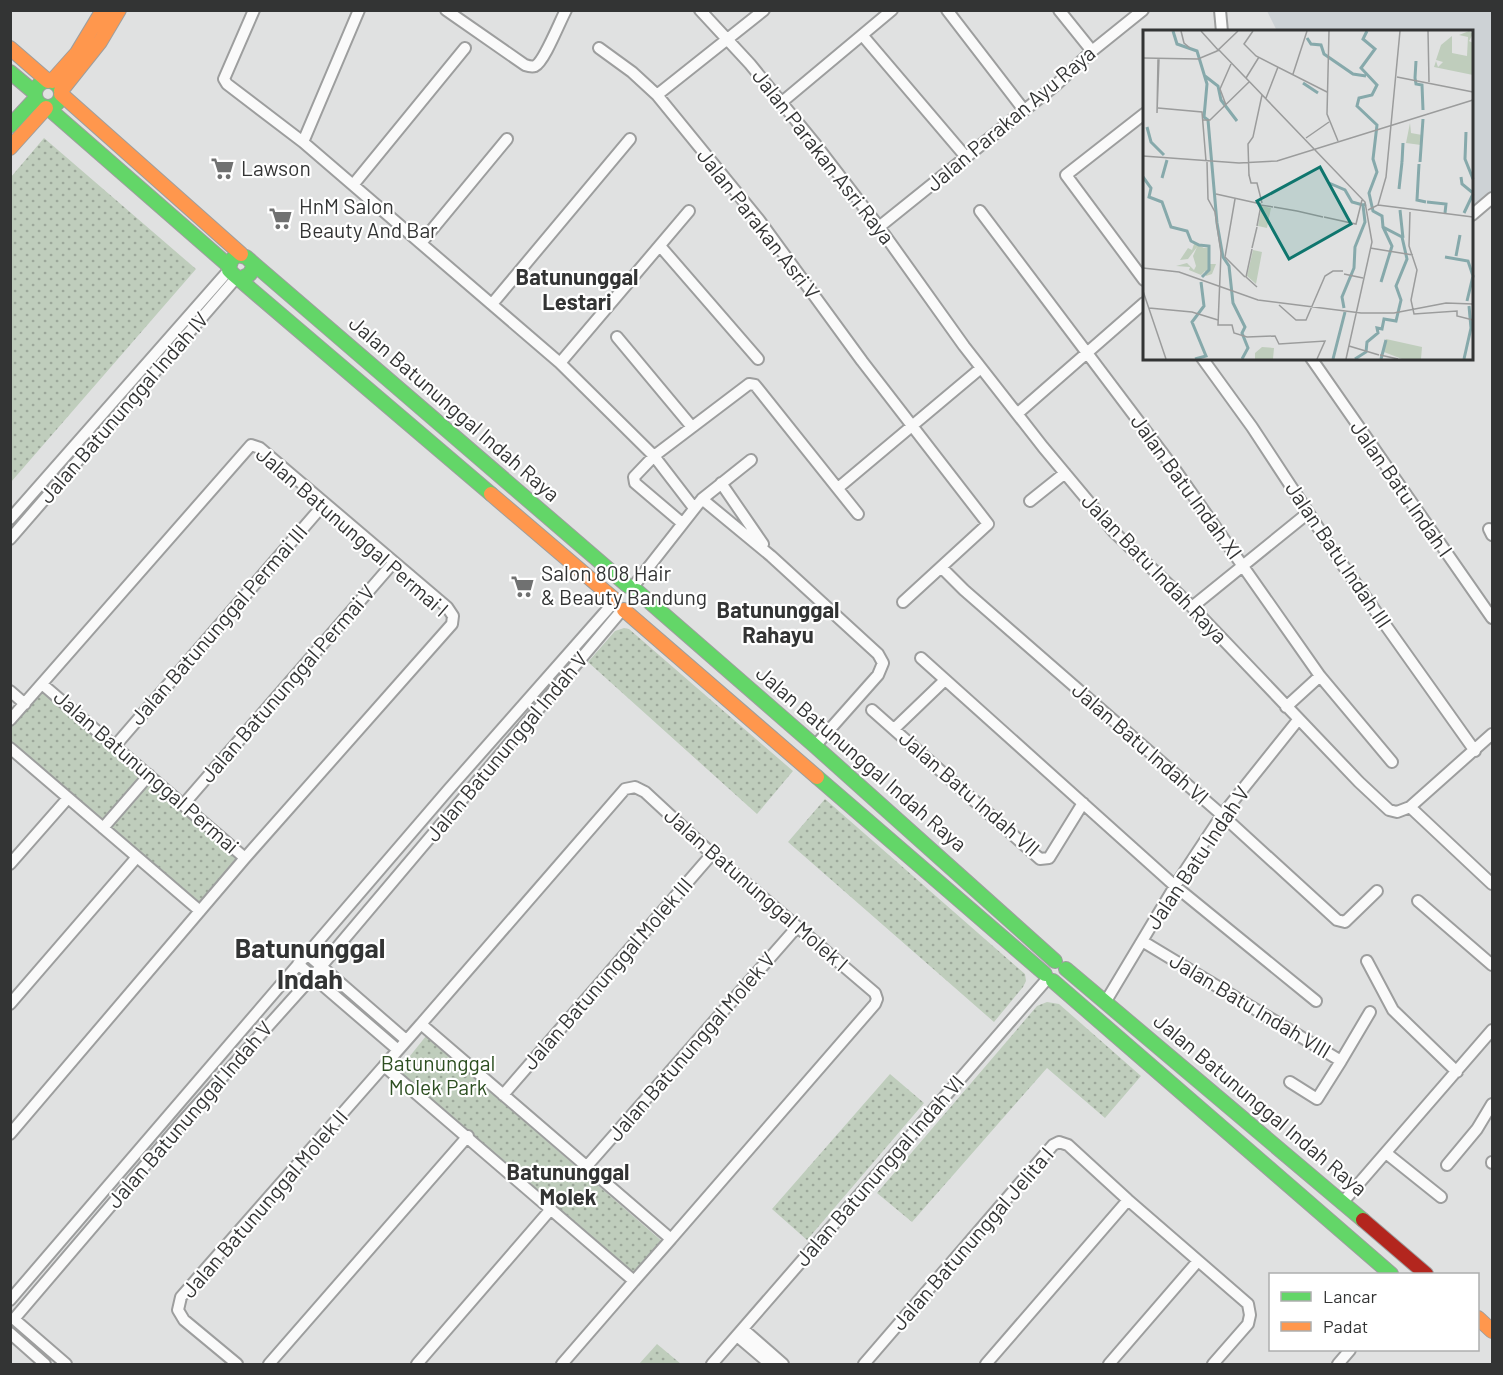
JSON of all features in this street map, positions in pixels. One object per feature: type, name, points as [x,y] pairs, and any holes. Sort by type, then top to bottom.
[{"type":"street","points":[[10,148],[47,108],[58,104],[56,87],[103,10]]},
{"type":"street","points":[[10,126],[35,96],[39,85],[56,87],[87,61],[107,32],[118,10]]},
{"type":"street","points":[[254,10],[224,79],[227,84],[303,142],[560,363],[654,456],[694,508]]},
{"type":"street","points":[[303,142],[359,10]]},
{"type":"street","points":[[446,10],[525,65],[532,66],[536,66],[542,57],[566,10]]},
{"type":"street","name":"Jalan Parakan Asri Raya","points":[[700,10],[750,63],[782,102],[879,227],[938,310]]},
{"type":"street","points":[[657,95],[764,10]]},
{"type":"street","points":[[782,102],[892,10]]},
{"type":"street","points":[[946,10],[1024,110]]},
{"type":"street","points":[[1059,10],[1092,51]]},
{"type":"street","name":"Jalan Parakan Ayu Raya","points":[[879,227],[1057,84],[1092,51],[1143,10]]},
{"type":"street","points":[[1220,10],[1221,30]]},
{"type":"street","points":[[863,36],[966,157]]},
{"type":"street","points":[[10,48],[241,254],[249,258],[254,264],[250,274],[234,273],[233,258],[241,254]]},
{"type":"street","points":[[353,185],[465,48]]},
{"type":"street","name":"Jalan Parakan Asri V","points":[[599,48],[632,72],[657,95],[759,220],[912,427]]},
{"type":"street","points":[[10,72],[35,96],[40,105],[47,108]]},
{"type":"street","name":"Jalan Batununggal Indah Raya","points":[[47,108],[234,273],[1389,1273]]},
{"type":"street","points":[[1143,115],[1066,176],[1143,279]]},
{"type":"street","points":[[421,243],[507,139]]},
{"type":"street","points":[[492,304],[630,139]]},
{"type":"street","points":[[1473,214],[1492,198]]},
{"type":"street","points":[[560,363],[689,211]]},
{"type":"street","name":"Jalan Batu Indah XI","points":[[981,211],[1176,471],[1320,676],[1392,762]]},
{"type":"street","points":[[660,246],[758,359]]},
{"type":"street","name":"Jalan Batununggal Indah Raya","points":[[254,264],[815,746],[1060,965],[1110,996],[1421,1273]]},
{"type":"street","name":"Jalan Batununggal Indah IV","points":[[10,519],[234,273]]},
{"type":"street","name":"Jalan Batununggal Indah IV","points":[[10,539],[234,273]]},
{"type":"street","points":[[1017,414],[1143,304]]},
{"type":"street","name":"Jalan Batu Indah Raya","points":[[938,310],[1017,414],[1114,532],[1192,607],[1298,720],[1389,810],[1397,812],[1410,807]]},
{"type":"street","points":[[617,337],[692,427]]},
{"type":"street","name":"Jalan Batu Indah III","points":[[1203,360],[1252,426],[1308,513],[1475,751]]},
{"type":"street","name":"Jalan Batu Indah I","points":[[1312,360],[1492,618]]},
{"type":"street","points":[[838,488],[981,368]]},
{"type":"street","points":[[682,523],[635,483],[634,477],[654,456],[749,384],[755,385],[858,514]]},
{"type":"street","points":[[903,602],[988,524],[912,427]]},
{"type":"street","name":"Jalan Batununggal Permai I","points":[[42,684],[251,445],[260,448],[447,608],[453,616],[452,624],[245,858]]},
{"type":"street","points":[[633,588],[702,499],[751,460]]},
{"type":"street","points":[[1030,501],[1065,473]]},
{"type":"street","points":[[721,483],[771,556]]},
{"type":"street","points":[[702,499],[771,556],[878,654],[883,663],[878,675],[815,746]]},
{"type":"street","name":"Jalan Batununggal Permai III","points":[[115,746],[324,504]]},
{"type":"street","points":[[1192,607],[1308,513]]},
{"type":"street","name":"Jalan Batununggal Permai V","points":[[183,805],[393,563]]},
{"type":"street","name":"Jalan Batu Indah VI","points":[[942,568],[964,590],[1222,815],[1337,920],[1345,922],[1377,891]]},
{"type":"street","points":[[618,588],[633,588],[639,595],[638,604],[631,610],[619,605],[614,596],[618,588]]},
{"type":"street","name":"Jalan Batununggal Indah V","points":[[10,1300],[306,954],[619,605]]},
{"type":"street","name":"Jalan Batununggal Indah V","points":[[12,1320],[183,1121],[313,976],[619,605]]},
{"type":"street","points":[[921,658],[1175,886],[1316,1001]]},
{"type":"street","points":[[1286,707],[1320,676]]},
{"type":"street","name":"Jalan Batu Indah VII","points":[[945,680],[894,729],[1040,859],[1049,858],[1083,803]]},
{"type":"street","name":"Jalan Batununggal Permai","points":[[10,1134],[245,858],[42,684],[25,704],[12,714]]},
{"type":"street","name":"Jalan Batununggal Permai","points":[[10,691],[25,704]]},
{"type":"street","points":[[872,710],[894,729]]},
{"type":"street","name":"Jalan Batu Indah V","points":[[1110,996],[1175,886],[1222,815],[1298,720]]},
{"type":"street","points":[[1492,734],[1410,807],[1492,884]]},
{"type":"street","points":[[10,748],[200,911]]},
{"type":"street","points":[[103,828],[149,775]]},
{"type":"street","name":"Jalan Batununggal Molek I","points":[[421,1024],[625,789],[635,787],[645,792],[712,854],[875,993],[877,999],[875,1004],[634,1281]]},
{"type":"street","points":[[10,864],[68,798]]},
{"type":"street","name":"Jalan Batununggal Molek III","points":[[503,1095],[712,854]]},
{"type":"street","points":[[10,1004],[137,857]]},
{"type":"street","points":[[1418,901],[1492,965]]},
{"type":"street","name":"Jalan Batununggal Molek V","points":[[587,1166],[797,927]]},
{"type":"street","name":"Jalan Batu Indah VIII","points":[[1142,941],[1341,1060],[1370,1012]]},
{"type":"street","points":[[306,954],[406,1040]]},
{"type":"street","points":[[1367,962],[1393,1010],[1457,1072]]},
{"type":"street","points":[[298,964],[398,1050]]},
{"type":"street","points":[[1049,978],[1048,964],[1060,965]]},
{"type":"street","name":"Jalan Batununggal Indah VI","points":[[712,1365],[1049,978]]},
{"type":"street","points":[[421,1024],[671,1239]]},
{"type":"street","name":"Jalan Batununggal Molek II","points":[[237,1365],[184,1320],[178,1310],[181,1298],[421,1024]]},
{"type":"street","points":[[1342,1203],[1492,1030]]},
{"type":"street","points":[[1290,1082],[1317,1099],[1341,1060]]},
{"type":"street","points":[[384,1066],[634,1281],[562,1365]]},
{"type":"street","points":[[1447,1165],[1481,1124],[1492,1104]]},
{"type":"street","points":[[173,1112],[183,1121]]},
{"type":"street","points":[[269,1365],[468,1136]]},
{"type":"street","name":"Jalan Batununggal Jelita I","points":[[864,1365],[1053,1145],[1059,1142],[1068,1146],[1248,1304],[1250,1315],[1248,1324],[1213,1365]]},
{"type":"street","points":[[1386,1153],[1441,1197]]},
{"type":"street","points":[[986,1365],[1128,1200]]},
{"type":"street","points":[[417,1365],[552,1209]]},
{"type":"street","points":[[1109,1365],[1198,1261]]},
{"type":"street","points":[[1479,1319],[1492,1331]]},
{"type":"street","points":[[12,1320],[66,1365]]},
{"type":"street","points":[[10,1333],[45,1365]]},
{"type":"street","points":[[740,1333],[771,1365]]},
{"type":"street","points":[[740,1333],[783,1365]]},
{"type":"street","points":[[1338,1365],[1349,1351]]},
{"type":"shaded area","points":[[1267,11],[1492,11],[1492,192],[1473,209],[1473,30],[1276,30]]},
{"type":"green space","points":[[44,138],[196,269],[11,482],[11,177]]},
{"type":"green space","points":[[629,629],[793,771],[757,814],[588,662],[615,631]]},
{"type":"green space","points":[[43,685],[245,861],[202,909],[11,746],[11,723]]},
{"type":"green space","points":[[825,799],[1025,974],[1026,981],[1023,987],[994,1022],[788,842]]},
{"type":"green space","points":[[1047,1002],[1059,1004],[1141,1076],[1105,1118],[1047,1068],[912,1222],[877,1193],[1037,1006]]},
{"type":"green space","name":"Batununggal Molek Park","points":[[426,1036],[663,1242],[634,1276],[398,1071]]},
{"type":"green space","points":[[890,1074],[924,1103],[807,1240],[772,1209]]},
{"type":"green space","points":[[657,1344],[681,1364],[639,1364]]},
{"type":"traffic: fast","points":[[10,72],[35,93]]},
{"type":"traffic: fast","points":[[48,81],[57,85],[61,94],[57,103],[48,107],[39,103],[35,94],[39,85],[48,81]]},
{"type":"traffic: fast","points":[[10,126],[35,99]]},
{"type":"traffic: fast","points":[[48,108],[229,266]]},
{"type":"traffic: fast","points":[[240,279],[250,274],[254,264],[246,257],[238,255],[232,259],[230,265],[229,270],[233,274],[491,494]]},
{"type":"traffic: fast","points":[[254,264],[628,586]]},
{"type":"traffic: fast","points":[[637,591],[815,746],[1055,961]]},
{"type":"traffic: fast","points":[[817,777],[1045,974]]},
{"type":"traffic: fast","points":[[1066,969],[1363,1220]]},
{"type":"traffic: fast","points":[[1053,981],[1390,1273]]},
{"type":"traffic: slow","points":[[52,81],[77,53],[103,10]]},
{"type":"traffic: slow","points":[[61,91],[100,42],[119,10]]},
{"type":"traffic: slow","points":[[10,48],[48,81]]},
{"type":"traffic: slow","points":[[61,94],[241,254]]},
{"type":"traffic: slow","points":[[10,148],[46,108]]},
{"type":"traffic: slow","points":[[491,494],[614,599]]},
{"type":"traffic: slow","points":[[624,610],[817,777]]},
{"type":"traffic: slow","points":[[1479,1319],[1492,1331]]},
{"type":"traffic: jam","points":[[1363,1220],[1425,1273]]},
{"type":"place","name":"Lawson","points":[[223,169]]},
{"type":"place","name":"HnM Salon Beauty And Bar","points":[[281,219]]},
{"type":"place","name":"Salon 808 Hair & Beauty Bandung","points":[[523,586]]},
{"type":"district","name":"Batununggal Lestari","points":[[577,290]]},
{"type":"district","name":"Batununggal Rahayu","points":[[778,622]]},
{"type":"district","name":"Batununggal Indah","points":[[310,964]]},
{"type":"district","name":"Batununggal Molek","points":[[568,1184]]}]
